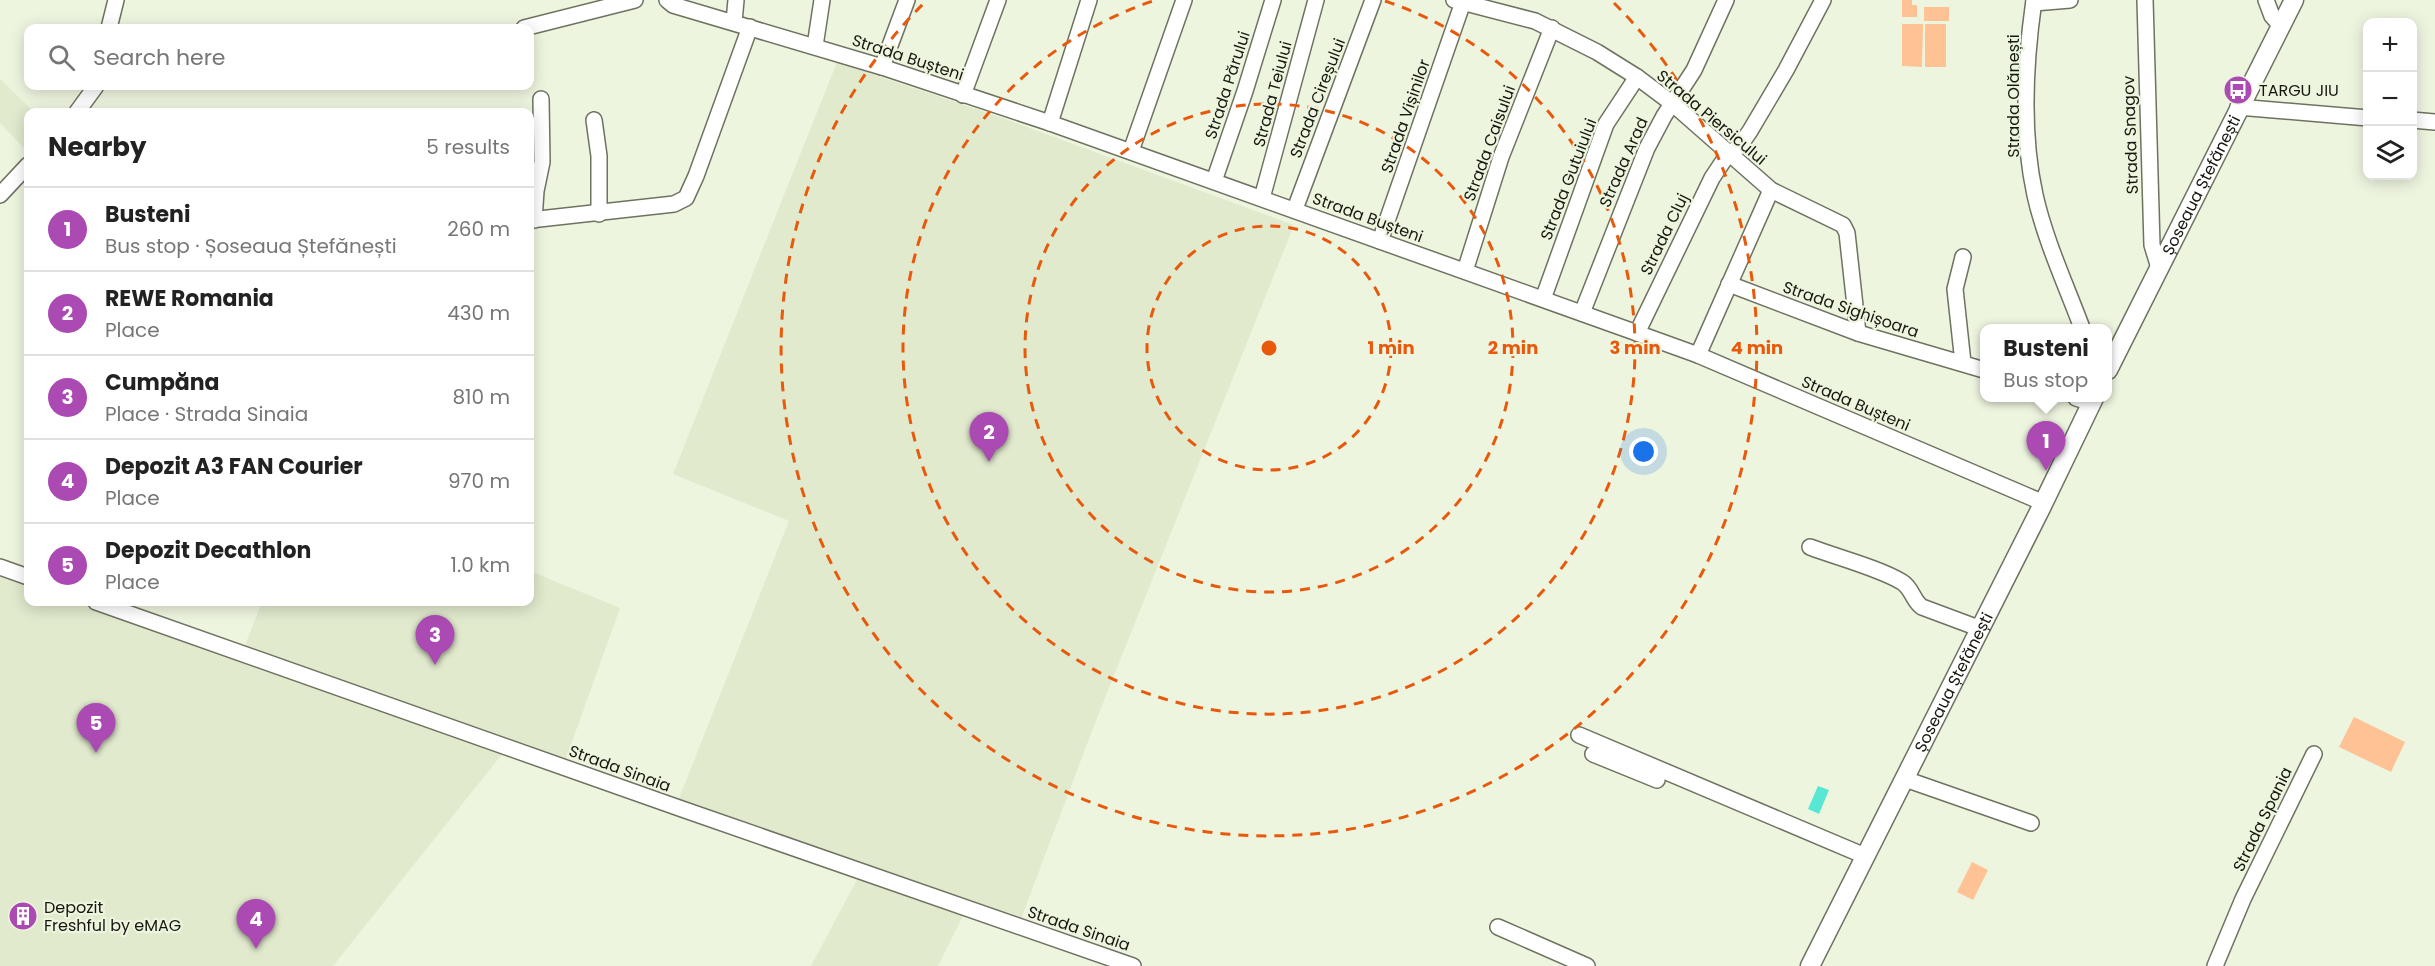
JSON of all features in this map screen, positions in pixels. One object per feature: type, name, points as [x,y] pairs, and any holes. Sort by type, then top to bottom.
[{"type":"main road","name":"Șoseaua Ștefănești","points":[[2112,362],[2238,107],[2294,0]]},
{"type":"main road","name":"Șoseaua Ștefănești","points":[[1810,966],[2044,503],[2086,402]]},
{"type":"street","points":[[110,24],[116,0]]},
{"type":"street","points":[[534,25],[635,0]]},
{"type":"street","name":"Strada Bușteni","points":[[667,0],[673,5],[815,46],[1050,123],[1698,355],[2044,503]]},
{"type":"street","points":[[734,22],[736,0]]},
{"type":"street","points":[[815,46],[822,0]]},
{"type":"street","points":[[882,67],[907,0]]},
{"type":"street","points":[[963,94],[998,0]]},
{"type":"street","points":[[1050,123],[1089,0]]},
{"type":"street","points":[[1131,152],[1184,0]]},
{"type":"street","name":"Strada Părului","points":[[1214,182],[1273,0]]},
{"type":"street","name":"Strada Teiului","points":[[1262,198],[1316,0]]},
{"type":"street","name":"Strada Cireșului","points":[[1295,209],[1373,0]]},
{"type":"street","name":"Strada Arad","points":[[1582,314],[1647,148],[1664,116],[1694,70],[1726,0]]},
{"type":"street","name":"Strada Cluj","points":[[1637,333],[1712,178],[1728,154],[1738,147],[1750,131],[1802,42],[1823,0]]},
{"type":"street","points":[[2034,2],[2070,0]]},
{"type":"street","name":"Strada Snagov","points":[[2145,0],[2152,244],[2159,268]]},
{"type":"street","points":[[2266,0],[2272,16],[2281,26]]},
{"type":"street","name":"Strada Piersicului","points":[[1459,1],[1526,18],[1552,28],[1597,52],[1637,77],[1673,104],[1771,190],[1836,221],[1846,229],[1858,333]]},
{"type":"street","name":"Strada Vișinilor","points":[[1380,241],[1459,1]]},
{"type":"street","name":"Strada Olănești","points":[[2034,2],[2027,69],[2028,136],[2032,174],[2042,217],[2081,324]]},
{"type":"street","points":[[534,220],[674,204],[686,198],[750,27]]},
{"type":"street","name":"Strada Caisului","points":[[1465,272],[1501,157],[1552,28]]},
{"type":"street","name":"Strada Gutuiului","points":[[1543,299],[1606,124],[1637,77]]},
{"type":"street","points":[[80,108],[93,90]]},
{"type":"street","points":[[534,206],[542,162],[542,99]]},
{"type":"street","points":[[2238,107],[2363,118]]},
{"type":"street","points":[[594,120],[599,156],[599,214]]},
{"type":"street","points":[[2417,120],[2435,122]]},
{"type":"street","points":[[0,195],[23,180]]},
{"type":"street","points":[[1698,355],[1771,190]]},
{"type":"street","points":[[1963,257],[1955,289],[1963,363]]},
{"type":"street","name":"Strada Sighișoara","points":[[1729,284],[1858,333],[1980,369]]},
{"type":"street","points":[[1810,547],[1896,578],[1910,588],[1917,603],[1922,607],[1981,629]]},
{"type":"street","points":[[0,567],[24,576]]},
{"type":"street","name":"Strada Sinaia","points":[[107,606],[1133,966]]},
{"type":"street","points":[[1579,735],[1863,860]]},
{"type":"street","points":[[1593,754],[1863,860]]},
{"type":"street","name":"Strada Spania","points":[[2215,966],[2243,899],[2314,754]]},
{"type":"street","points":[[1905,779],[2031,823]]},
{"type":"street","points":[[1498,927],[1587,966]]},
{"type":"shaded area","points":[[1902,0],[1912,0],[1912,5],[1917,5],[1917,17],[1902,17]]},
{"type":"shaded area","points":[[1924,7],[1949,7],[1949,21],[1924,21]]},
{"type":"shaded area","points":[[1902,24],[1923,24],[1922,67],[1902,66]]},
{"type":"shaded area","points":[[1925,24],[1946,24],[1946,67],[1925,67]]},
{"type":"shaded area","points":[[837,62],[1000,117],[1294,225],[1095,723],[1021,919],[678,801],[789,521],[673,474]]},
{"type":"shaded area","points":[[0,79],[30,108],[24,108],[24,148],[0,123]]},
{"type":"shaded area","points":[[0,567],[24,576],[24,606],[107,606],[242,653],[260,606],[534,606],[534,573],[620,608],[563,767],[507,748],[333,966],[0,966]]},
{"type":"shaded area","points":[[2354,717],[2405,742],[2391,772],[2339,747]]},
{"type":"shaded area","points":[[1972,862],[1988,870],[1973,900],[1957,892]]},
{"type":"shaded area","points":[[861,872],[967,908],[938,966],[811,966]]},
{"type":"water","points":[[1818,786],[1829,790],[1819,814],[1808,809]]},
{"type":"place","name":"TARGU JIU","points":[[2238,90]]},
{"type":"place","name":"REWE Romania","points":[[989,462]]},
{"type":"place","name":"Busteni","points":[[2046,471]]},
{"type":"place","name":"Cumpăna","points":[[435,665]]},
{"type":"place","name":"Depozit Decathlon","points":[[96,753]]},
{"type":"place","name":"Depozit Freshful by eMAG","points":[[23,916]]},
{"type":"place","name":"Depozit A3 FAN Courier","points":[[256,949]]}]
